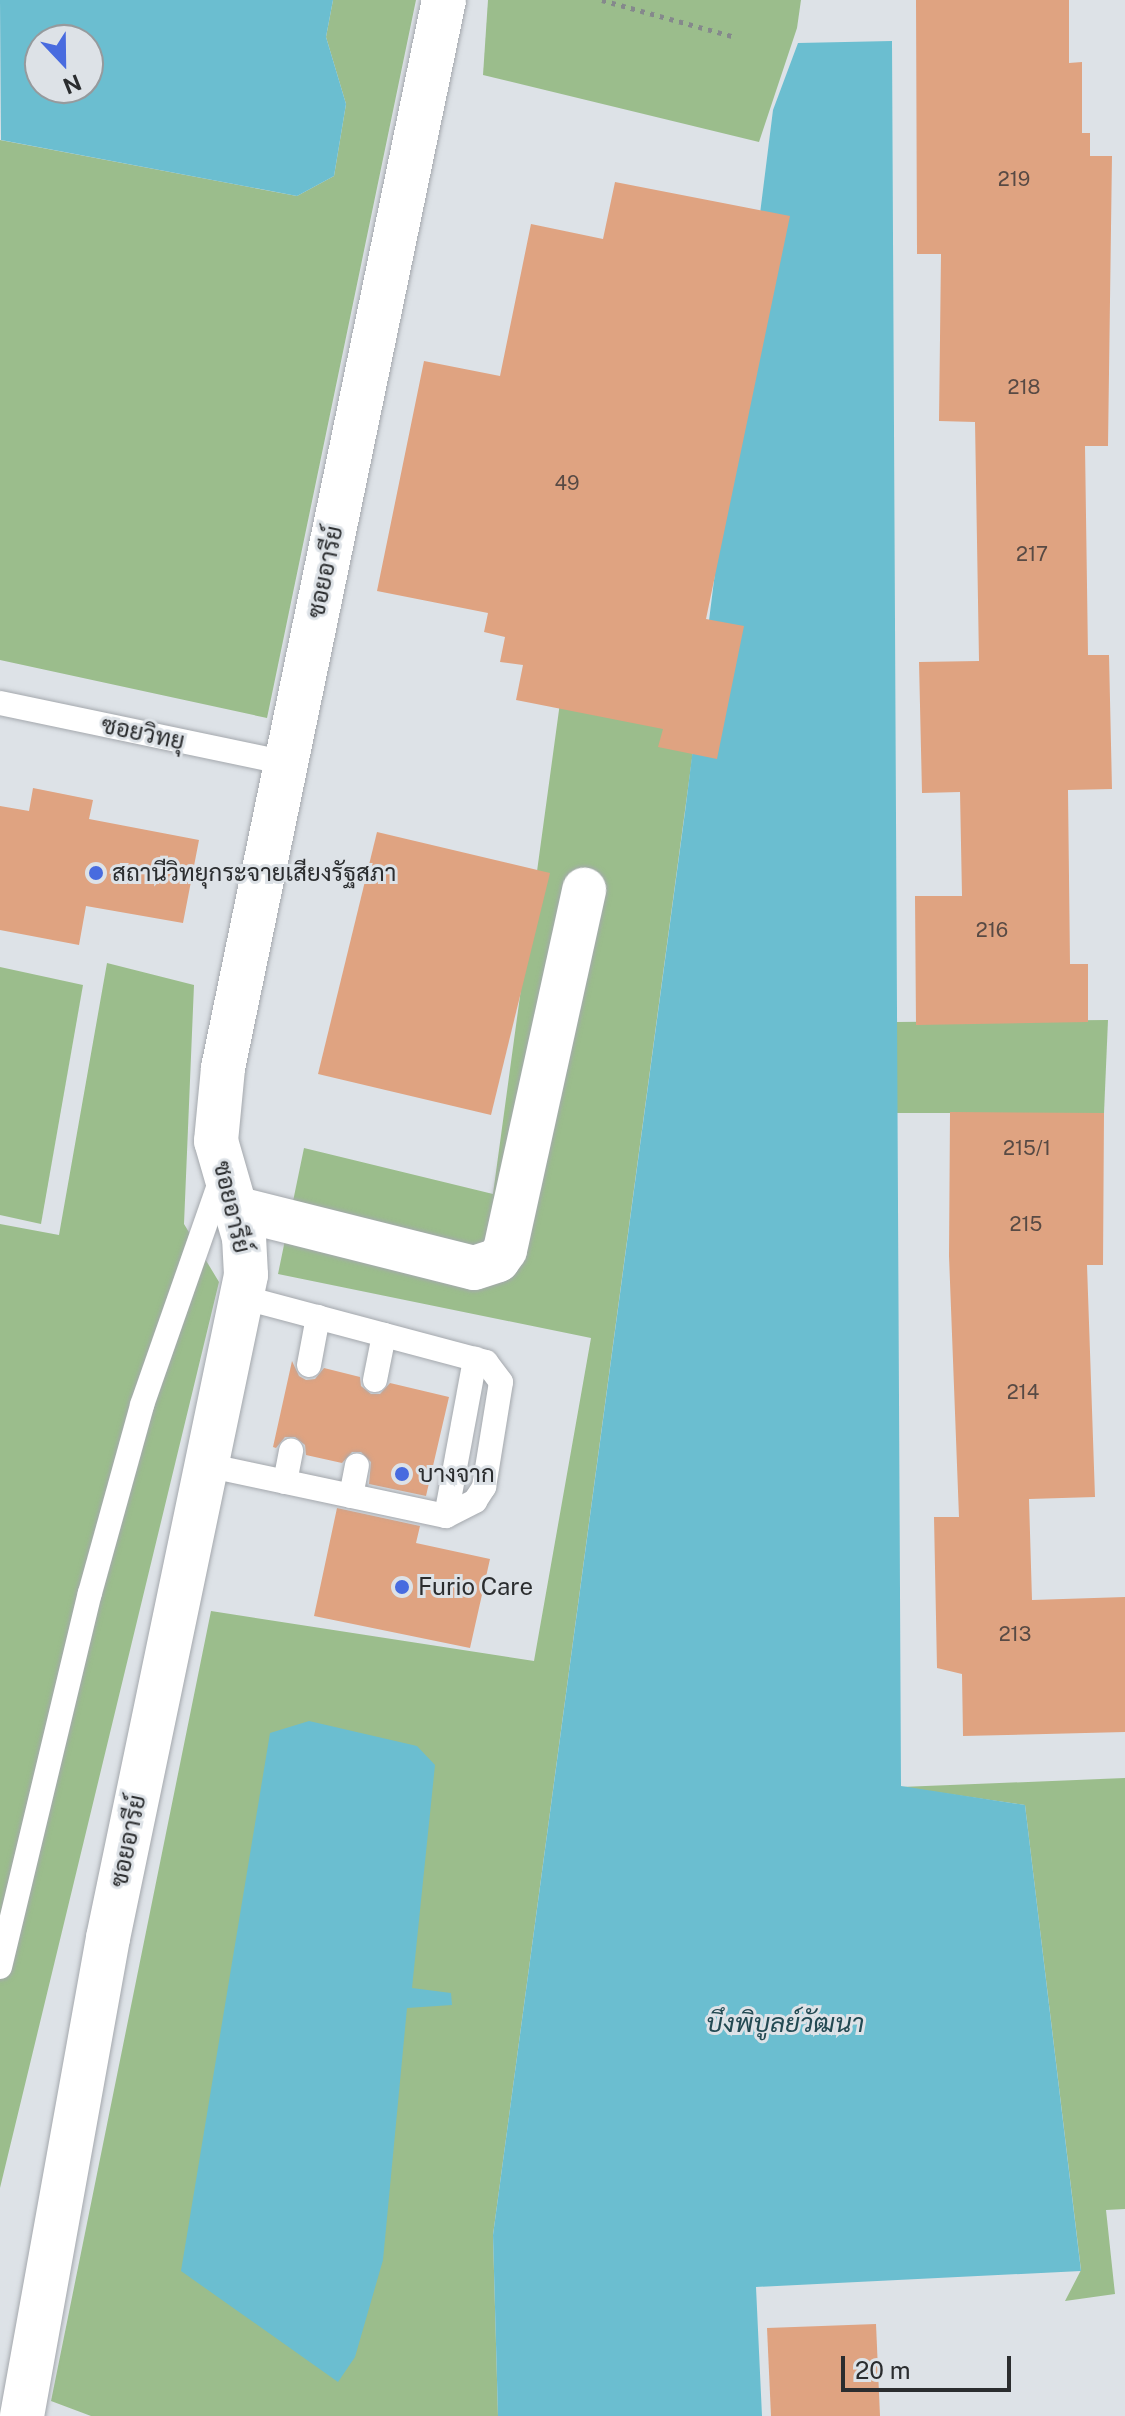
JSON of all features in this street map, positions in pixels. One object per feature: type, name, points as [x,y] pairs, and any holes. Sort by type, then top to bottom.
[{"type":"street","name":"ซอยอารีย์","points":[[22,2416],[108,1938],[246,1275],[245,1251],[216,1141],[223,1068],[444,0]]},
{"type":"street","points":[[230,1188],[474,1268],[498,1260],[505,1250],[584,890]]},
{"type":"lane","name":"ซอยวิทยุ","points":[[0,703],[286,763]]},
{"type":"lane","points":[[0,1967],[90,1593],[142,1405],[230,1188]]},
{"type":"lane","points":[[206,1465],[446,1516],[475,1501],[484,1487],[501,1382],[486,1362],[242,1297]]},
{"type":"lane","points":[[309,1365],[318,1317]]},
{"type":"lane","points":[[375,1380],[384,1335]]},
{"type":"lane","points":[[285,1482],[291,1451]]},
{"type":"lane","points":[[351,1496],[357,1466]]},
{"type":"path","points":[[602,0],[735,37]]},
{"type":"green space","points":[[333,0],[416,0],[267,718],[0,660],[0,140],[297,196],[334,176],[346,104],[326,37]]},
{"type":"green space","points":[[488,0],[801,0],[797,28],[759,142],[483,75]]},
{"type":"green space","points":[[562,688],[696,729],[493,2235],[498,2416],[91,2416],[51,2401],[211,1611],[534,1661],[591,1338],[278,1274],[304,1148],[493,1194]]},
{"type":"green space","points":[[107,963],[194,985],[184,1224],[219,1282],[0,2188],[0,1224],[59,1235]]},
{"type":"green space","points":[[0,967],[83,985],[41,1224],[0,1215]]},
{"type":"green space","points":[[1108,1020],[1104,1113],[897,1113],[897,1022]]},
{"type":"green space","points":[[1125,1778],[1125,2209],[1106,2210],[1115,2294],[1065,2301],[1081,2270],[1025,1805],[901,1787]]},
{"type":"water","points":[[0,0],[333,0],[326,37],[346,104],[334,176],[297,196],[1,140]]},
{"type":"water","name":"บึงพิบูลย์วัฒนา","points":[[892,41],[901,1786],[1025,1805],[1081,2271],[756,2287],[762,2416],[498,2416],[493,2235],[685,812],[773,110],[798,43]]},
{"type":"water","points":[[309,1721],[417,1746],[435,1765],[412,1988],[451,1993],[452,2005],[407,2008],[383,2260],[355,2357],[338,2382],[181,2271],[270,1733]]},
{"type":"building","points":[[916,0],[1069,0],[1069,63],[1082,62],[1082,133],[1090,133],[1090,156],[1112,156],[1108,446],[1085,446],[1088,655],[1109,655],[1112,789],[1068,790],[1070,964],[1088,964],[1088,1022],[916,1025],[915,896],[962,896],[960,792],[922,793],[919,662],[979,661],[975,422],[939,421],[941,254],[917,254]]},
{"type":"building","points":[[615,182],[790,216],[706,619],[744,626],[717,759],[658,747],[663,729],[516,700],[523,665],[500,662],[505,637],[484,632],[488,613],[377,591],[424,361],[500,376],[531,224],[603,239]]},
{"type":"building","name":"สถานีวิทยุกระจายเสียงรัฐสภา","points":[[33,788],[93,800],[89,819],[199,840],[183,923],[86,906],[79,945],[0,930],[0,806],[29,811]]},
{"type":"building","points":[[377,832],[550,873],[491,1115],[318,1074]]},
{"type":"building","points":[[950,1112],[1104,1113],[1103,1265],[1087,1265],[1095,1497],[1029,1499],[1032,1600],[1125,1597],[1125,1732],[963,1736],[962,1674],[937,1668],[934,1517],[959,1517],[949,1256]]},
{"type":"building","points":[[292,1361],[299,1376],[306,1380],[315,1379],[324,1368],[360,1377],[361,1386],[371,1394],[380,1394],[390,1383],[449,1397],[426,1496],[369,1484],[371,1462],[361,1452],[352,1452],[342,1463],[306,1455],[305,1445],[295,1437],[285,1437],[276,1448],[273,1447]]},
{"type":"building","name":"Furio Care","points":[[337,1508],[420,1526],[416,1543],[490,1559],[470,1648],[314,1616]]},
{"type":"building","points":[[876,2324],[880,2416],[771,2416],[767,2328]]},
{"type":"place","name":"สถานีวิทยุกระจายเสียงรัฐสภา","points":[[96,873]]},
{"type":"place","name":"บางจาก","points":[[402,1474]]},
{"type":"place","name":"Furio Care","points":[[402,1587]]}]
